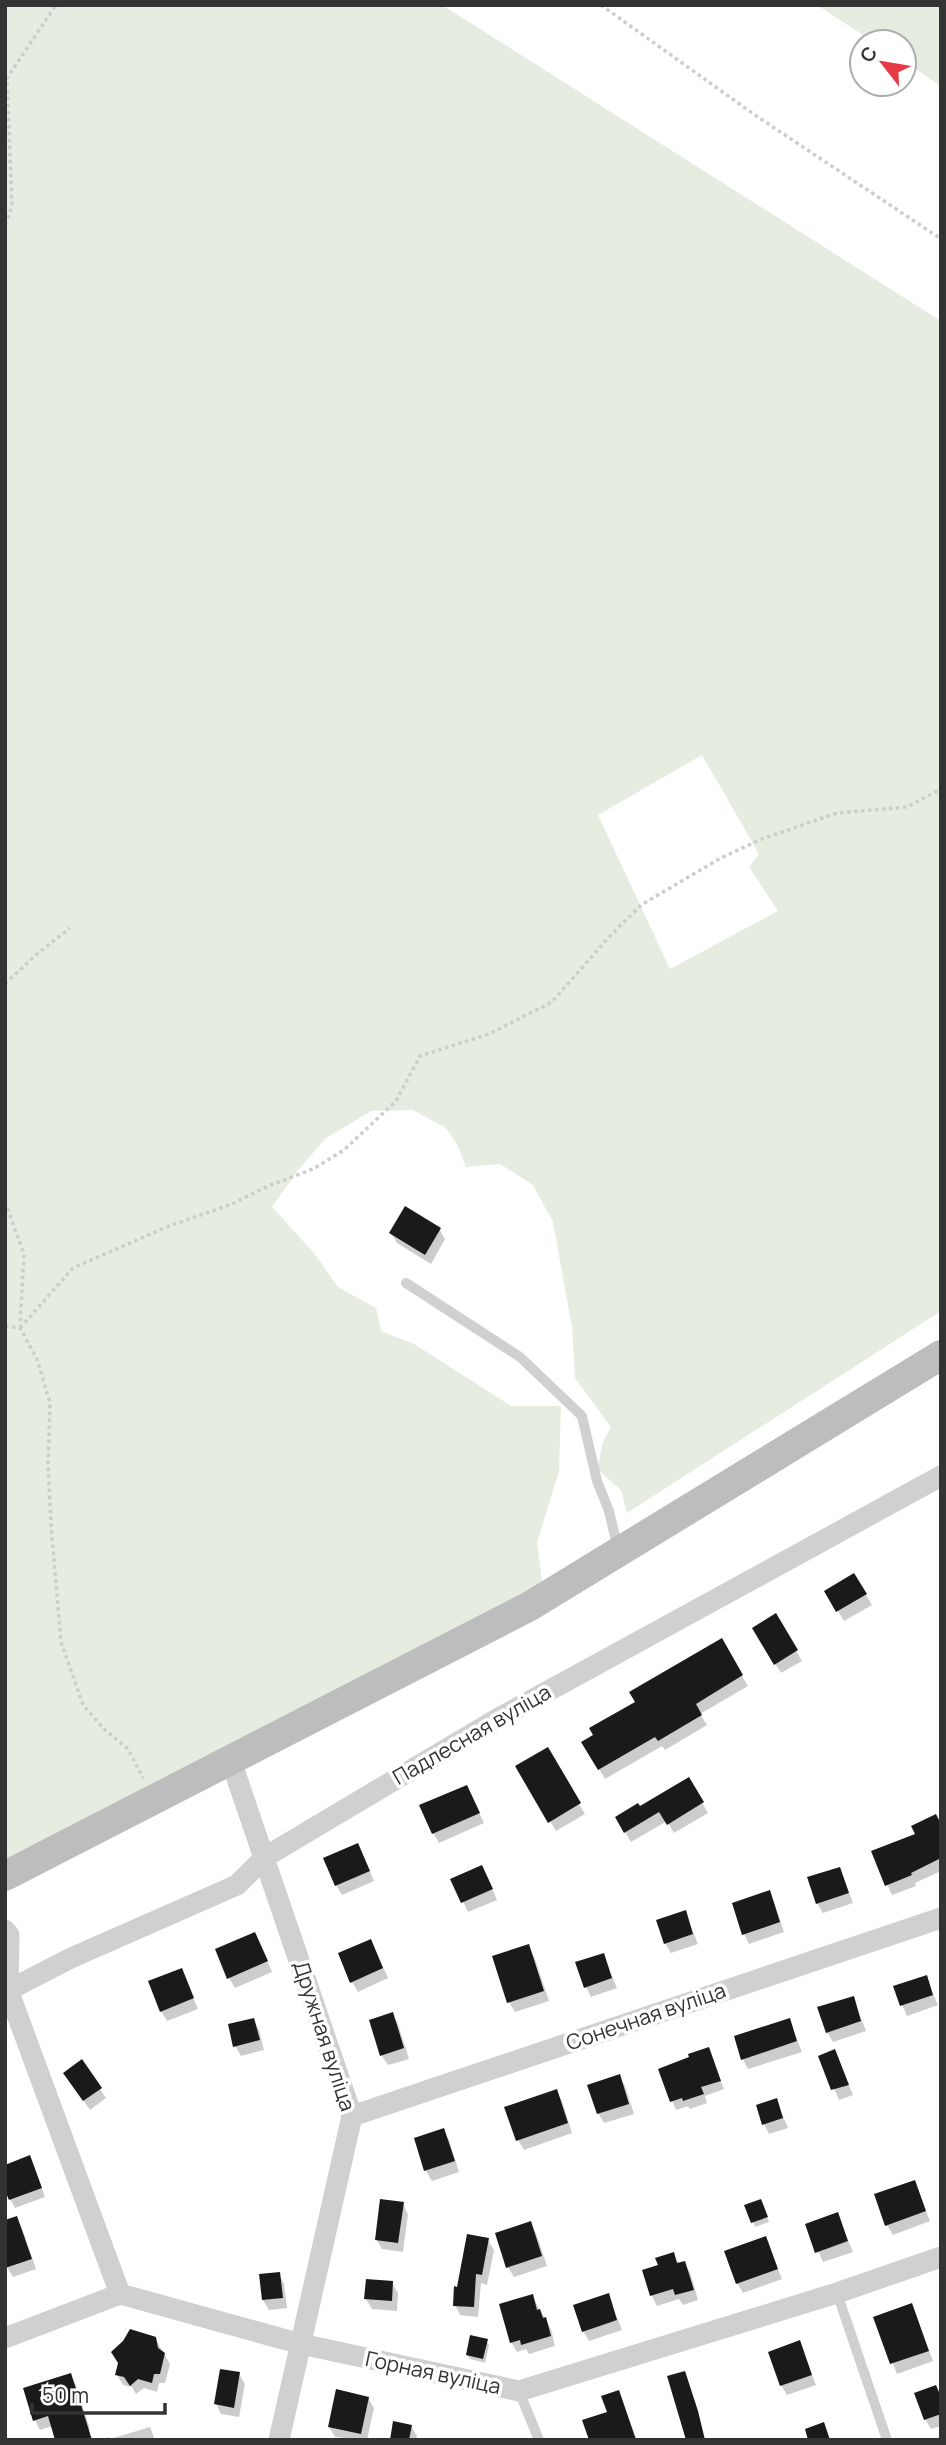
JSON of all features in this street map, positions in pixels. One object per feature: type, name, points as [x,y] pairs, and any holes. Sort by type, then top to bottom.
[{"type":"street","points":[[5,1876],[530,1606],[941,1355]]},
{"type":"street","name":"Падлесная вуліца","points":[[7,1991],[71,1958],[237,1885],[265,1857],[497,1719],[941,1476]]},
{"type":"street","name":"Дружная вуліца","points":[[231,1761],[352,2116],[279,2440]]},
{"type":"street","name":"Сонечная вуліца","points":[[352,2116],[941,1918]]},
{"type":"street","points":[[5,1930],[9,1935],[7,1991],[120,2294],[5,2338]]},
{"type":"street","name":"Горная вуліца","points":[[120,2294],[301,2344],[519,2391],[837,2293],[941,2257]]},
{"type":"lane","points":[[406,1283],[520,1357],[582,1416],[597,1481],[609,1511],[619,1552]]},
{"type":"lane","points":[[837,2293],[887,2440]]},
{"type":"lane","points":[[519,2391],[539,2440]]},
{"type":"path","points":[[5,225],[12,206],[6,78],[56,5]]},
{"type":"path","points":[[601,5],[752,113],[941,239]]},
{"type":"path","points":[[20,1328],[73,1268],[169,1226],[232,1204],[268,1186],[313,1169],[344,1150],[396,1101],[420,1056],[489,1034],[552,1002],[641,905],[719,859],[759,840],[837,813],[906,807],[941,789]]},
{"type":"path","points":[[5,984],[70,928]]},
{"type":"path","points":[[5,1202],[24,1254],[20,1328],[37,1359],[50,1403],[48,1464],[61,1642],[83,1705],[104,1729],[128,1749],[157,1798]]},
{"type":"path","points":[[5,1326],[20,1328]]},
{"type":"shaded area","points":[[5,5],[442,5],[941,321],[941,1311],[627,1513],[621,1490],[597,1469],[603,1442],[611,1427],[575,1378],[572,1327],[553,1222],[533,1185],[500,1164],[466,1167],[457,1144],[446,1128],[413,1110],[371,1111],[326,1138],[298,1170],[272,1207],[314,1253],[338,1287],[376,1308],[381,1331],[414,1344],[511,1406],[561,1406],[559,1471],[537,1543],[543,1588],[5,1864]],"holes":[[[702,755],[759,854],[749,867],[778,911],[670,969],[598,815]]]},
{"type":"shaded area","points":[[817,5],[941,5],[941,86],[918,70],[918,28],[852,28]]},
{"type":"building","points":[[405,1206],[441,1228],[425,1255],[389,1233]]},
{"type":"building","points":[[854,1573],[867,1594],[836,1612],[824,1591]]},
{"type":"building","points":[[776,1613],[798,1650],[774,1665],[752,1628]]},
{"type":"building","points":[[722,1638],[743,1675],[696,1704],[702,1715],[658,1741],[655,1737],[598,1770],[581,1742],[593,1735],[589,1728],[635,1702],[629,1692]]},
{"type":"building","points":[[548,1747],[581,1803],[548,1823],[515,1766]]},
{"type":"building","points":[[689,1777],[704,1802],[667,1825],[659,1812],[624,1833],[615,1817],[638,1803],[640,1806]]},
{"type":"building","points":[[467,1785],[480,1813],[432,1834],[419,1805]]},
{"type":"building","points":[[936,1814],[941,1824],[941,1858],[911,1873],[912,1875],[885,1886],[871,1851],[915,1834],[911,1826]]},
{"type":"building","points":[[358,1843],[370,1871],[335,1886],[323,1858]]},
{"type":"building","points":[[482,1865],[493,1889],[461,1903],[450,1879]]},
{"type":"building","points":[[840,1867],[849,1893],[816,1904],[807,1877]]},
{"type":"building","points":[[770,1890],[780,1922],[742,1935],[732,1903]]},
{"type":"building","points":[[686,1910],[693,1934],[664,1944],[656,1920]]},
{"type":"building","points":[[255,1932],[268,1961],[227,1979],[215,1949]]},
{"type":"building","points":[[371,1939],[383,1968],[350,1983],[338,1953]]},
{"type":"building","points":[[529,1944],[544,1991],[507,2003],[492,1956]]},
{"type":"building","points":[[604,1953],[612,1978],[584,1988],[575,1962]]},
{"type":"building","points":[[182,1968],[194,1998],[160,2012],[148,1981]]},
{"type":"building","points":[[927,1975],[933,1995],[900,2006],[893,1986]]},
{"type":"building","points":[[854,1996],[861,2021],[826,2033],[817,2007]]},
{"type":"building","points":[[393,2012],[404,2048],[380,2056],[369,2020]]},
{"type":"building","points":[[254,2018],[260,2040],[233,2047],[228,2024]]},
{"type":"building","points":[[790,2018],[797,2041],[741,2060],[734,2036]]},
{"type":"building","points":[[709,2047],[721,2081],[701,2087],[704,2094],[670,2102],[658,2069]]},
{"type":"building","points":[[835,2049],[849,2085],[831,2090],[818,2056]]},
{"type":"building","points":[[82,2059],[102,2088],[83,2101],[63,2073]]},
{"type":"building","points":[[620,2074],[629,2104],[597,2114],[587,2085]]},
{"type":"building","points":[[557,2089],[568,2123],[516,2141],[504,2107]]},
{"type":"building","points":[[777,2098],[783,2118],[762,2125],[756,2105]]},
{"type":"building","points":[[444,2128],[455,2161],[424,2171],[414,2138]]},
{"type":"building","points":[[30,2155],[42,2188],[9,2200],[5,2191],[5,2165]]},
{"type":"building","points":[[915,2180],[926,2211],[885,2226],[874,2194]]},
{"type":"building","points":[[380,2199],[404,2202],[398,2243],[375,2240]]},
{"type":"building","points":[[761,2199],[768,2217],[751,2223],[744,2205]]},
{"type":"building","points":[[838,2212],[848,2241],[815,2253],[805,2224]]},
{"type":"building","points":[[17,2216],[32,2259],[5,2268],[5,2220]]},
{"type":"building","points":[[531,2221],[542,2256],[506,2268],[495,2233]]},
{"type":"building","points":[[467,2234],[489,2238],[482,2275],[476,2274],[474,2307],[453,2306],[454,2286],[457,2287]]},
{"type":"building","points":[[766,2236],[778,2269],[736,2284],[724,2251]]},
{"type":"building","points":[[674,2252],[677,2263],[685,2261],[694,2290],[675,2295],[673,2289],[650,2296],[642,2270],[658,2265],[655,2258]]},
{"type":"building","points":[[280,2272],[283,2298],[262,2300],[259,2274]]},
{"type":"building","points":[[366,2279],[393,2281],[392,2301],[364,2299]]},
{"type":"building","points":[[609,2293],[617,2320],[582,2332],[573,2305]]},
{"type":"building","points":[[533,2294],[537,2310],[540,2309],[543,2318],[546,2317],[551,2336],[521,2345],[520,2340],[510,2343],[499,2304]]},
{"type":"building","points":[[912,2303],[929,2351],[890,2364],[873,2317]]},
{"type":"building","points":[[130,2329],[156,2337],[158,2348],[165,2353],[160,2374],[154,2374],[152,2383],[138,2379],[130,2386],[124,2377],[115,2375],[118,2363],[111,2352],[123,2341]]},
{"type":"building","points":[[470,2335],[488,2339],[483,2359],[466,2355]]},
{"type":"building","points":[[800,2340],[812,2375],[780,2386],[768,2352]]},
{"type":"building","points":[[220,2369],[240,2372],[234,2408],[214,2404]]},
{"type":"building","points":[[685,2371],[705,2440],[686,2440],[667,2376]]},
{"type":"building","points":[[71,2373],[92,2440],[55,2440],[48,2416],[33,2421],[23,2388]]},
{"type":"building","points":[[936,2385],[941,2397],[941,2414],[924,2420],[914,2393]]},
{"type":"building","points":[[336,2389],[369,2397],[361,2434],[328,2427]]},
{"type":"building","points":[[619,2390],[636,2440],[589,2440],[582,2420],[607,2412],[601,2396]]},
{"type":"building","points":[[393,2421],[412,2425],[409,2440],[390,2440]]},
{"type":"building","points":[[824,2422],[830,2440],[808,2440],[805,2429]]}]
